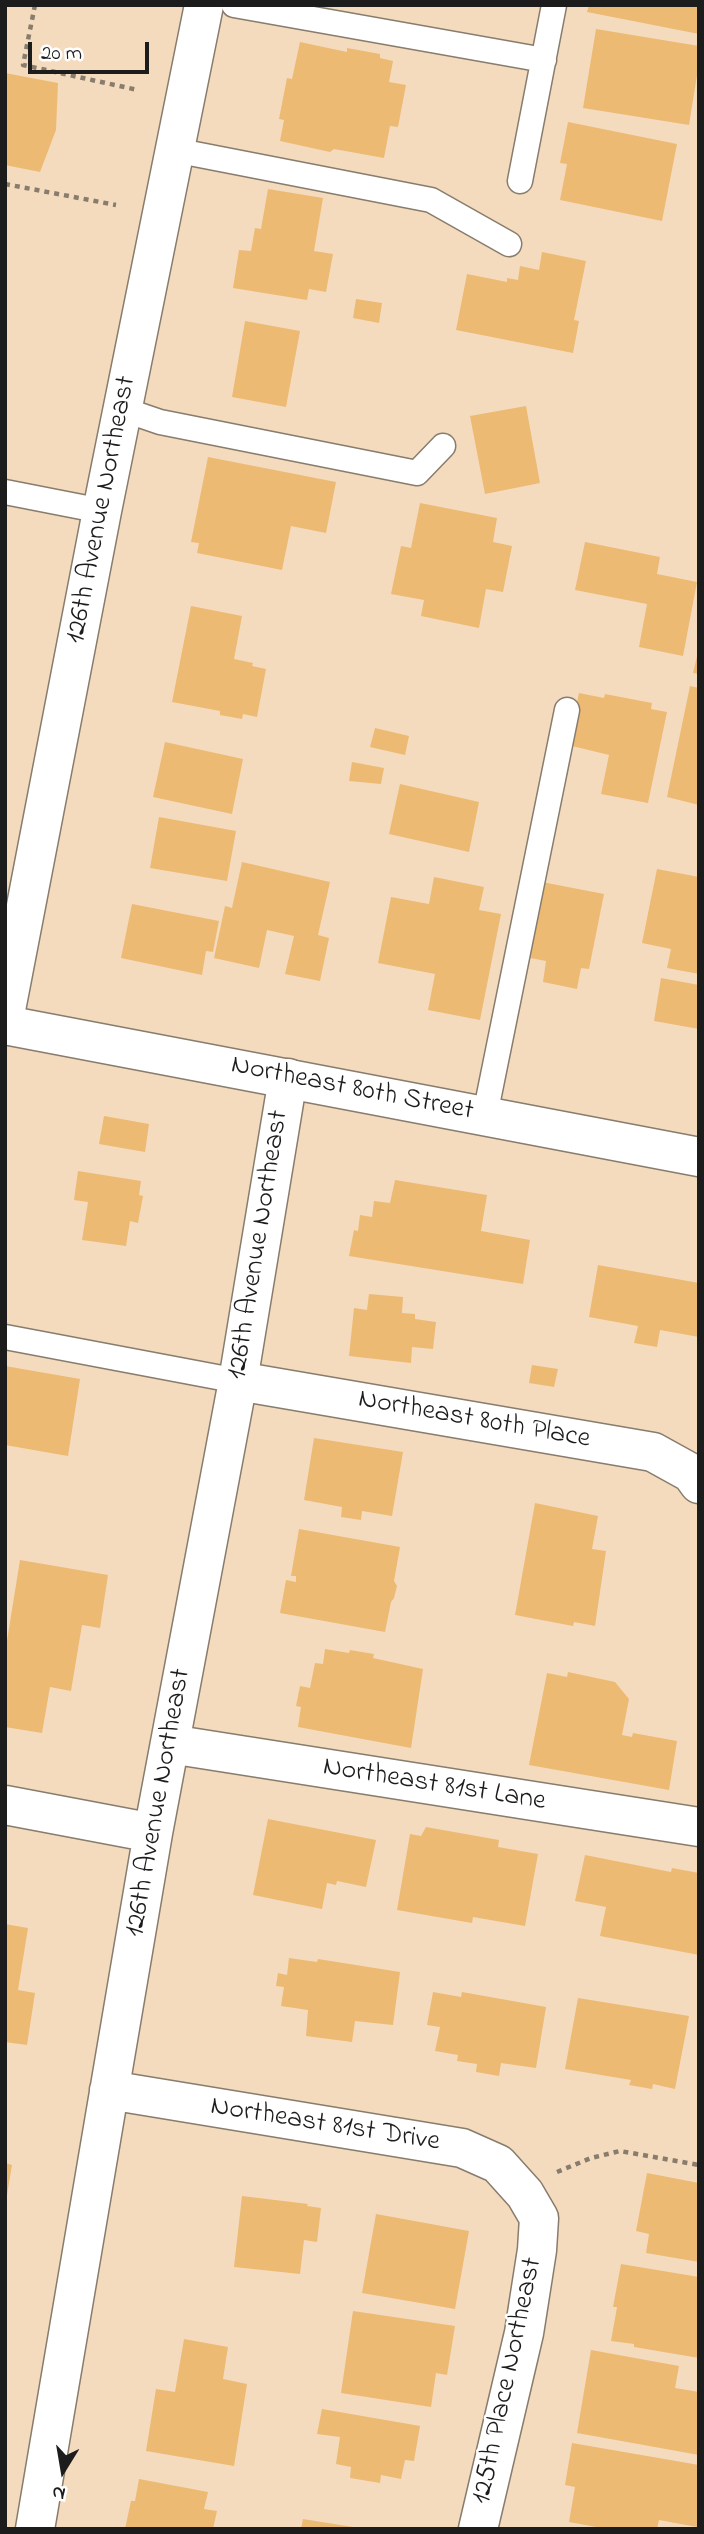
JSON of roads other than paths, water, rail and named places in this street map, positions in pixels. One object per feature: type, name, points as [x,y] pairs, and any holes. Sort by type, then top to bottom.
[{"type":"street","name":"126th Avenue Northeast","points":[[5,1015],[102,511],[204,5]]},
{"type":"street","name":"Northeast 80th Street","points":[[5,1025],[699,1157]]},
{"type":"street","name":"126th Avenue Northeast","points":[[35,2529],[153,1833],[238,1381],[288,1078]]},
{"type":"street","name":"Northeast 80th Place","points":[[238,1381],[653,1452],[691,1473],[699,1484]]},
{"type":"street","name":"Northeast 81st Lane","points":[[170,1744],[699,1827]]},
{"type":"street","points":[[5,1805],[153,1833]]},
{"type":"street","name":"Northeast 81st Drive","points":[[109,2090],[462,2148],[498,2164],[525,2194]]},
{"type":"street","name":"125th Place Northeast","points":[[478,2529],[524,2333],[537,2250],[539,2218],[525,2194]]},
{"type":"lane","points":[[234,5],[544,60]]},
{"type":"lane","points":[[520,181],[554,5]]},
{"type":"lane","points":[[174,150],[431,200],[509,244]]},
{"type":"lane","points":[[122,410],[160,422],[417,473],[443,446]]},
{"type":"lane","points":[[5,492],[102,511]]},
{"type":"lane","points":[[485,1115],[567,710]]},
{"type":"lane","points":[[5,1337],[238,1381]]}]
